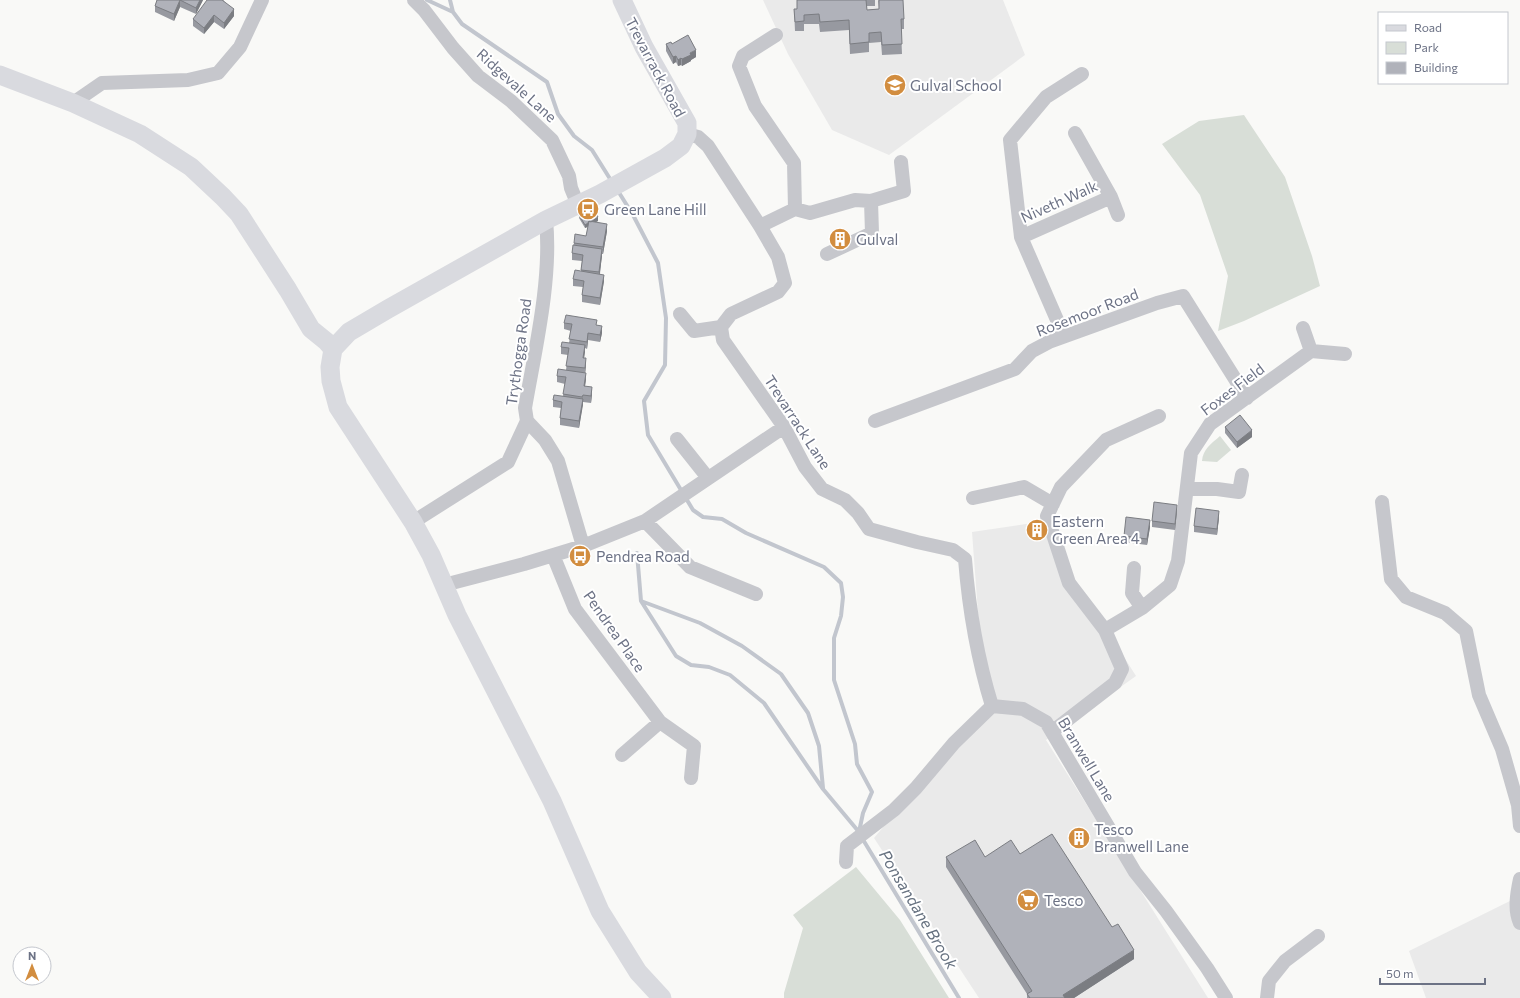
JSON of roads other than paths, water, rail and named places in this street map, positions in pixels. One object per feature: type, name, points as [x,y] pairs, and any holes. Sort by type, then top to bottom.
[{"type":"main road","name":"Trevarrack Road","points":[[622,0],[644,47],[687,123],[687,134]]},
{"type":"main road","points":[[0,76],[73,103],[140,134],[191,167],[239,214],[288,290],[311,329],[333,349]]},
{"type":"main road","points":[[662,998],[638,972],[600,911],[552,801],[461,622],[431,555],[413,522],[338,407],[331,381],[330,366],[333,349],[349,332],[546,220],[600,194],[665,158],[681,146],[687,134]]},
{"type":"street","points":[[73,103],[102,83],[188,80],[218,73],[240,48],[262,0]]},
{"type":"street","name":"Ridgevale Lane","points":[[414,0],[424,10],[453,48],[478,76],[511,101],[552,140],[569,176],[571,188],[578,205]]},
{"type":"street","points":[[776,35],[743,56],[739,66],[755,106],[794,163],[796,209]]},
{"type":"street","points":[[1064,336],[1021,237],[1010,140],[1046,98],[1082,74]]},
{"type":"street","name":"Niveth Walk","points":[[1075,133],[1111,196],[1118,215]]},
{"type":"street","points":[[680,314],[694,331],[722,327],[731,314],[778,292],[784,283],[778,257],[760,226],[708,146],[698,137],[687,134]]},
{"type":"street","points":[[760,226],[796,209],[810,213],[855,200],[871,201],[904,191],[901,162]]},
{"type":"street","name":"Niveth Walk","points":[[1021,237],[1111,196]]},
{"type":"street","points":[[827,254],[872,234],[871,201]]},
{"type":"street","name":"Trythogga Road","points":[[546,220],[548,246],[543,299],[525,408],[527,421],[545,440],[558,461],[583,546]]},
{"type":"street","name":"Rosemoor Road","points":[[875,421],[1016,369],[1032,351],[1049,342],[1183,296],[1247,398]]},
{"type":"street","name":"Trevarrack Lane","points":[[722,327],[723,340],[784,427],[805,467],[822,489],[845,500],[858,513],[869,529],[916,542],[953,550],[965,560],[967,590],[975,645],[992,706]]},
{"type":"street","points":[[1303,328],[1311,351],[1345,354]]},
{"type":"street","name":"Foxes Field","points":[[1105,630],[1142,608],[1170,585],[1178,561],[1188,489],[1191,453],[1210,424],[1311,351]]},
{"type":"street","points":[[1053,731],[1115,683],[1122,670],[1105,630],[1069,583],[1047,516],[1061,487],[1106,440],[1158,416]]},
{"type":"street","points":[[413,522],[508,462],[527,421]]},
{"type":"street","points":[[444,585],[524,564],[583,546],[645,521],[784,427]]},
{"type":"street","points":[[677,439],[708,478]]},
{"type":"street","points":[[1188,489],[1217,489],[1239,492],[1242,475]]},
{"type":"street","points":[[973,498],[1024,487],[1053,504]]},
{"type":"street","points":[[1382,502],[1391,579],[1406,597],[1445,613],[1466,631],[1479,695],[1502,749],[1519,805],[1520,826]]},
{"type":"street","points":[[645,521],[690,567],[756,594]]},
{"type":"street","name":"Pendrea Place","points":[[553,555],[575,609],[660,722],[694,746],[691,778]]},
{"type":"street","points":[[1134,568],[1132,593],[1142,608]]},
{"type":"street","points":[[846,862],[848,846],[894,810],[911,793],[954,743],[992,706]]},
{"type":"street","name":"Branwell Lane","points":[[992,706],[1023,709],[1046,722],[1053,731],[1135,872],[1166,911],[1207,968],[1226,998]]},
{"type":"street","points":[[622,755],[660,722]]},
{"type":"street","points":[[1520,879],[1518,888],[1517,915],[1520,923]]},
{"type":"street","points":[[1267,998],[1268,981],[1285,961],[1318,936]]},
{"type":"waterway","points":[[427,0],[453,12]]},
{"type":"waterway","name":"Ponsandane Brook","points":[[450,0],[453,12],[462,24],[547,82],[558,114],[574,136],[592,150],[612,182]]},
{"type":"waterway","name":"Ponsandane Brook","points":[[618,191],[633,215],[658,263],[666,318],[665,365],[644,401],[648,435],[693,510],[703,517],[722,519],[746,533],[824,567],[841,583],[843,597],[841,616],[834,638],[834,680],[855,744],[857,764],[872,792],[863,813],[859,832]]},
{"type":"waterway","name":"Ponsandane Brook","points":[[637,553],[641,601],[700,623],[742,646],[781,674],[808,713],[819,746],[823,788]]},
{"type":"waterway","name":"Ponsandane Brook","points":[[641,601],[676,656],[691,665],[709,667],[730,675],[764,703],[823,789],[859,832]]},
{"type":"waterway","name":"Ponsandane Brook","points":[[862,838],[959,998]]},
{"type":"place","name":"Gulval School","points":[[895,85]]},
{"type":"place","name":"Green Lane Hill","points":[[588,209]]},
{"type":"place","name":"Gulval","points":[[840,239]]},
{"type":"place","name":"Eastern Green Area 4","points":[[1037,530]]},
{"type":"place","name":"Pendrea Road","points":[[580,556]]},
{"type":"place","name":"Tesco Branwell Lane","points":[[1079,838]]},
{"type":"place","name":"Tesco","points":[[1028,900]]}]
